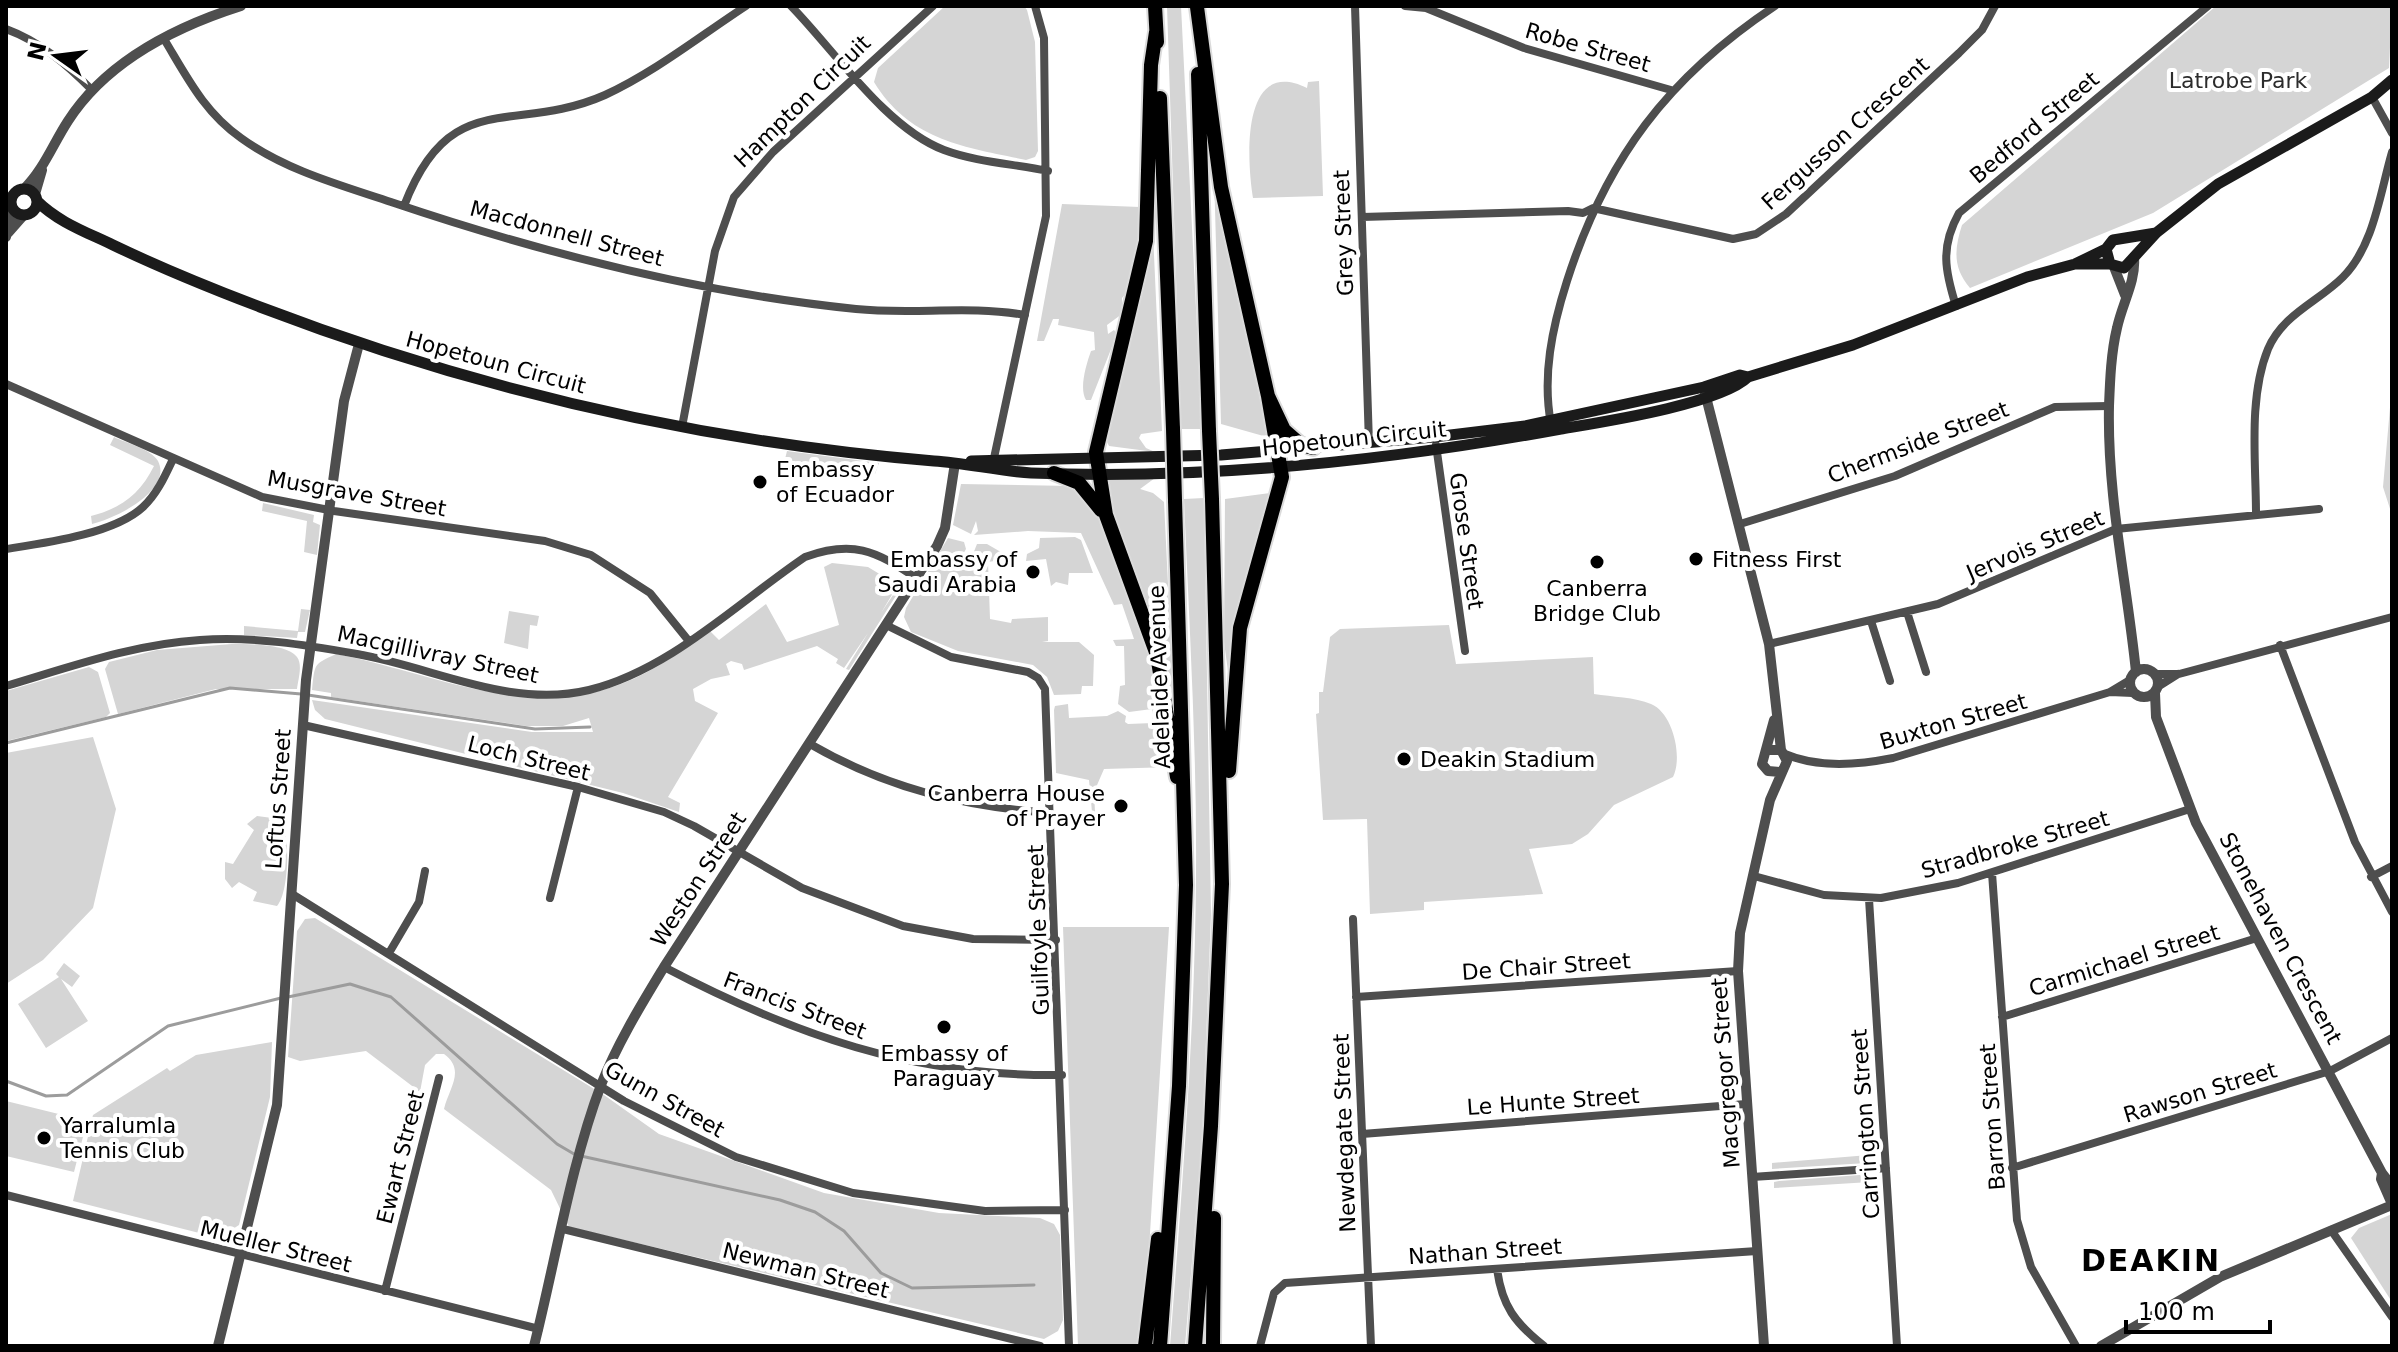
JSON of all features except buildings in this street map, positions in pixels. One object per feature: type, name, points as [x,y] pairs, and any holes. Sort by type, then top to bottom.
[{"type":"highway","name":"Adelaide Avenue","points":[[1155,6],[1173,429],[1185,838],[1183,1006],[1160,1346]]},
{"type":"highway","points":[[1195,1346],[1211,1126],[1237,645],[1247,598],[1280,489],[1282,467],[1276,451],[1268,396],[1221,187],[1197,6]]},
{"type":"highway","points":[[1197,6],[1222,884]]},
{"type":"highway","points":[[1156,32],[1151,65],[1146,241],[1099,430],[1097,457],[1110,528],[1157,655],[1185,838]]},
{"type":"highway","points":[[1268,396],[1284,430],[1297,442],[1313,448]]},
{"type":"highway","points":[[1054,473],[1068,476],[1083,486],[1110,528]]},
{"type":"highway","points":[[1211,1126],[1215,1185],[1213,1346]]},
{"type":"highway","points":[[1145,1346],[1162,1196],[1174,1152]]},
{"type":"main road","points":[[2156,233],[2127,241],[2113,240],[2106,249],[2112,266],[2124,268],[2156,233],[2218,184],[2372,97],[2392,80]]},
{"type":"main road","name":"Hopetoun Circuit","points":[[24,192],[51,215],[206,286],[359,344],[506,388],[682,427],[830,450],[994,464],[1276,451],[1551,426]]},
{"type":"main road","points":[[24,192],[28,215],[9,203],[24,192]]},
{"type":"main road","name":"Hopetoun Circuit","points":[[28,215],[51,215]]},
{"type":"main road","points":[[2127,241],[2134,256]]},
{"type":"main road","name":"Hopetoun Circuit","points":[[994,464],[1054,473],[1099,473],[1282,467],[1436,451],[1741,384],[1748,377],[1853,345],[2027,277],[2075,264],[2106,249]]},
{"type":"main road","name":"Hopetoun Circuit","points":[[2075,264],[2112,266]]},
{"type":"main road","name":"Grey Street","points":[[1369,444],[1370,458]]},
{"type":"street","points":[[24,192],[43,168],[68,121],[109,72],[164,39],[241,6]]},
{"type":"street","points":[[404,206],[415,178],[432,154],[451,136],[492,117],[561,110],[607,94],[746,6]]},
{"type":"street","points":[[791,6],[890,113],[925,140],[945,150],[1048,171]]},
{"type":"street","name":"Hampton Circuit","points":[[682,427],[722,225],[734,197],[752,174],[855,75],[933,6]]},
{"type":"street","points":[[994,464],[1046,216],[1048,171],[1044,38],[1035,6]]},
{"type":"street","name":"Grey Street","points":[[1355,6],[1369,444]]},
{"type":"street","name":"Robe Street","points":[[1405,6],[1426,8],[1524,48],[1671,90]]},
{"type":"street","points":[[1551,426],[1547,368],[1558,309],[1593,208],[1616,163],[1671,90],[1775,6]]},
{"type":"street","name":"Fergusson Crescent","points":[[1362,217],[1583,213],[1593,208],[1719,238],[1733,239],[1764,230],[1786,214],[1959,53],[1982,30],[1995,6]]},
{"type":"street","name":"Bedford Street","points":[[1956,306],[1945,269],[1944,251],[1949,231],[1959,213],[2208,6]]},
{"type":"street","points":[[6,29],[42,46],[92,90]]},
{"type":"street","name":"Macdonnell Street","points":[[164,39],[205,106],[240,138],[282,163],[404,206],[567,255],[708,287],[859,310],[975,308],[1025,315]]},
{"type":"street","points":[[2372,97],[2392,133]]},
{"type":"street","points":[[2256,514],[2257,398],[2269,347],[2287,321],[2344,276],[2358,257],[2371,226],[2392,152]]},
{"type":"street","points":[[7,236],[9,203]]},
{"type":"street","points":[[7,236],[28,215]]},
{"type":"street","name":"Stonehaven Crescent","points":[[2134,256],[2133,280],[2125,295],[2116,331],[2109,406],[2116,529],[2133,637],[2133,676],[2137,695],[2156,717]]},
{"type":"street","points":[[2112,266],[2125,295]]},
{"type":"street","name":"Loftus Street","points":[[218,1346],[277,1105],[310,647],[344,401],[359,344]]},
{"type":"street","name":"Musgrave Street","points":[[6,384],[262,497],[329,510],[545,541],[591,555],[650,593],[688,640]]},
{"type":"street","points":[[1705,392],[1769,644],[1775,716],[1783,752],[1767,750],[1775,716]]},
{"type":"street","name":"Chermside Street","points":[[1740,524],[1895,476],[2055,407],[2109,406]]},
{"type":"street","name":"Grose Street","points":[[1434,437],[1465,651]]},
{"type":"street","points":[[6,549],[106,527],[127,519],[156,491],[173,459]]},
{"type":"street","name":"Weston Street","points":[[534,1346],[583,1144],[601,1085],[637,1011],[664,967],[810,744],[945,528],[955,463]]},
{"type":"street","name":"Jervois Street","points":[[1769,644],[1950,600],[2116,529],[2319,509]]},
{"type":"street","name":"Macgillivray Street","points":[[6,686],[132,650],[195,640],[242,639],[393,661],[493,689],[548,695],[584,691],[620,680],[688,640],[805,557],[831,548],[854,548],[879,555],[916,578]]},
{"type":"street","points":[[1907,612],[1926,672]]},
{"type":"street","points":[[2137,695],[2154,681],[2392,617]]},
{"type":"street","points":[[1871,621],[1890,681]]},
{"type":"street","name":"Guilfoyle Street","points":[[886,625],[951,657],[1015,669],[1038,678],[1047,700],[1069,1346]]},
{"type":"street","name":"Stonehaven Crescent","points":[[2133,637],[2154,681],[2156,717],[2190,809],[2330,1071],[2382,1173],[2392,1205]]},
{"type":"street","points":[[2280,645],[2319,754],[2371,877],[2392,912]]},
{"type":"street","points":[[2133,676],[2154,681]]},
{"type":"street","name":"Buxton Street","points":[[1782,770],[1803,762],[1869,763],[1893,758],[2110,692],[2133,676]]},
{"type":"street","name":"Buxton Street","points":[[2110,692],[2137,695]]},
{"type":"street","name":"Loch Street","points":[[303,725],[578,787],[664,812],[824,899],[903,926],[973,939],[1056,940]]},
{"type":"street","points":[[810,744],[845,764],[911,791],[986,808],[1051,813]]},
{"type":"street","name":"Macgregor Street","points":[[1767,750],[1761,761],[1766,771],[1770,800]]},
{"type":"street","name":"Buxton Street","points":[[1783,752],[1803,762]]},
{"type":"street","name":"Macgregor Street","points":[[1764,1346],[1738,971],[1740,933],[1770,800],[1782,770],[1783,752]]},
{"type":"street","points":[[1766,771],[1782,770]]},
{"type":"street","points":[[550,898],[578,787]]},
{"type":"street","name":"Stradbroke Street","points":[[1754,876],[1824,895],[1869,899],[1958,883],[2190,809]]},
{"type":"street","points":[[2371,877],[2392,866]]},
{"type":"street","points":[[389,953],[419,902],[425,871]]},
{"type":"street","name":"Barron Street","points":[[1992,873],[2012,1168],[2023,1244],[2045,1295],[2076,1346]]},
{"type":"street","name":"Gunn Street","points":[[292,894],[601,1085],[697,1140],[819,1184],[879,1197],[985,1211],[1065,1210]]},
{"type":"street","name":"Carrington Street","points":[[1869,899],[1897,1346]]},
{"type":"street","name":"Newdegate Street","points":[[1353,919],[1371,1346]]},
{"type":"street","name":"Carmichael Street","points":[[2002,1017],[2257,938]]},
{"type":"street","name":"Francis Street","points":[[664,967],[713,994],[842,1046],[934,1068],[1012,1076],[1062,1075]]},
{"type":"street","name":"De Chair Street","points":[[1356,997],[1738,971]]},
{"type":"street","name":"Rawson Street","points":[[2012,1168],[2330,1071],[2392,1038]]},
{"type":"street","name":"Ewart Street","points":[[385,1291],[439,1078]]},
{"type":"street","name":"Le Hunte Street","points":[[1362,1134],[1746,1104]]},
{"type":"street","points":[[1752,1177],[1886,1168]]},
{"type":"street","name":"Stonehaven Crescent","points":[[2382,1173],[2392,1186]]},
{"type":"street","name":"Mueller Street","points":[[6,1195],[539,1329]]},
{"type":"street","points":[[2101,1346],[2220,1277],[2392,1205]]},
{"type":"street","name":"Newman Street","points":[[563,1229],[1040,1346]]},
{"type":"street","points":[[2331,1230],[2392,1317]]},
{"type":"street","name":"Nathan Street","points":[[1260,1346],[1274,1293],[1285,1283],[1757,1251]]},
{"type":"street","points":[[1497,1269],[1506,1308],[1517,1324],[1544,1346]]},
{"type":"green space","points":[[945,6],[1024,6],[1027,10],[1035,42],[1038,151],[1035,157],[1026,160],[941,138],[904,117],[874,82],[878,68]]},
{"type":"green space","points":[[1167,6],[1181,6],[1202,429],[1181,429]]},
{"type":"green space","name":"Latrobe Park","points":[[2216,6],[2392,6],[2389,68],[2153,213],[1970,288],[1958,266],[1957,243],[1962,225]]},
{"type":"green space","points":[[1319,81],[1323,196],[1253,198],[1250,139],[1259,99],[1269,86],[1285,82],[1307,88],[1308,82]]},
{"type":"green space","points":[[1214,173],[1261,404],[1267,437],[1221,424]]},
{"type":"green space","points":[[1062,204],[1140,207],[1138,243],[1126,293],[1122,298],[1122,314],[1107,325],[1108,334],[1114,330],[1117,334],[1091,400],[1086,400],[1083,383],[1091,351],[1095,350],[1094,332],[1058,325],[1059,319],[1053,319],[1044,341],[1037,341]]},
{"type":"green space","points":[[1152,211],[1162,431],[1141,434],[1139,438],[1146,448],[1155,452],[1109,446],[1106,440]]},
{"type":"green space","points":[[2392,385],[2392,515],[2383,487]]},
{"type":"green space","points":[[114,437],[150,453],[158,461],[160,472],[150,493],[139,502],[92,524],[91,516],[112,509],[136,492],[154,466],[110,445]]},
{"type":"green space","points":[[787,451],[879,463],[875,474],[784,463]]},
{"type":"green space","points":[[1155,478],[1140,489],[1153,493],[1164,502],[1173,686],[1169,685],[1107,502],[1106,480]]},
{"type":"green space","points":[[961,484],[1072,486],[1097,512],[1129,593],[1157,684],[1156,699],[1164,714],[1172,767],[1104,769],[1094,792],[1095,812],[1092,812],[1089,780],[1056,773],[1054,710],[1055,706],[1068,704],[1069,718],[1107,716],[1118,711],[1126,716],[1125,722],[1128,724],[1153,723],[1152,709],[1129,712],[1118,704],[1120,686],[1125,685],[1124,646],[1116,646],[1113,640],[1134,639],[1122,604],[1114,605],[1081,533],[1028,531],[974,535],[978,531],[976,521],[971,534],[953,525]]},
{"type":"green space","points":[[1270,493],[1230,686],[1224,642],[1225,499]]},
{"type":"green space","points":[[1204,498],[1211,915],[1202,1141],[1185,1346],[1170,1346],[1187,1110],[1196,874],[1184,499]]},
{"type":"green space","points":[[263,503],[314,515],[313,522],[320,525],[317,555],[304,552],[307,521],[262,511]]},
{"type":"green space","points":[[1075,537],[1081,540],[1093,573],[1069,573],[1068,585],[1056,582],[1051,586],[1046,559],[1026,561],[1027,554],[1039,548],[1040,538]]},
{"type":"green space","points":[[948,538],[964,542],[966,549],[959,561],[963,556],[971,559],[977,544],[987,544],[1006,555],[1007,559],[988,562],[990,619],[1011,623],[1012,619],[1048,617],[1048,641],[1042,642],[1079,642],[1094,655],[1093,686],[1082,686],[1081,694],[1054,695],[1047,677],[1033,665],[958,651],[911,632],[904,617],[906,608]]},
{"type":"green space","points":[[832,563],[868,567],[891,581],[893,593],[881,613],[899,586],[899,591],[849,670],[846,669],[868,633],[844,668],[836,663],[838,659],[817,646],[744,670],[742,664],[731,661],[726,664],[730,675],[711,679],[693,689],[695,701],[718,713],[668,797],[680,803],[679,812],[623,793],[325,719],[315,710],[312,700],[532,732],[593,732],[589,718],[563,726],[526,726],[331,697],[331,693],[312,690],[314,675],[319,663],[336,654],[478,690],[514,696],[585,694],[621,684],[645,673],[710,631],[719,640],[766,604],[787,642],[839,625],[824,567]]},
{"type":"green space","points":[[301,609],[310,610],[305,632],[298,632],[297,638],[244,635],[244,626],[298,631]]},
{"type":"green space","points":[[509,611],[539,616],[537,626],[530,625],[528,649],[504,643]]},
{"type":"green space","points":[[1449,625],[1456,664],[1593,657],[1594,694],[1645,702],[1665,716],[1674,736],[1676,768],[1673,777],[1614,805],[1588,834],[1572,844],[1529,849],[1543,894],[1424,902],[1424,910],[1370,914],[1367,819],[1323,820],[1316,714],[1319,713],[1319,692],[1323,692],[1330,637],[1340,629]]},
{"type":"green space","points":[[232,644],[268,646],[292,653],[300,664],[297,689],[216,689],[118,714],[105,669],[109,662],[157,650]]},
{"type":"green space","points":[[89,667],[98,672],[110,713],[106,717],[6,741],[6,691]]},
{"type":"green space","points":[[93,737],[116,809],[93,908],[43,960],[6,984],[6,753]]},
{"type":"green space","points":[[257,816],[280,819],[284,826],[286,876],[277,906],[253,901],[257,892],[239,882],[232,888],[225,879],[225,862],[233,864],[254,830],[247,824]]},
{"type":"green space","points":[[315,918],[604,1095],[659,1134],[824,1193],[939,1213],[1040,1218],[1054,1224],[1060,1235],[1063,1320],[1058,1331],[1044,1339],[569,1227],[551,1190],[444,1109],[455,1073],[451,1060],[444,1054],[436,1054],[425,1065],[420,1092],[366,1051],[300,1061],[288,1057],[297,931],[305,919]]},
{"type":"green space","points":[[1063,927],[1169,927],[1143,1346],[1078,1346]]},
{"type":"green space","points":[[64,963],[80,976],[72,987],[61,979],[88,1021],[46,1048],[18,1004],[59,977],[56,974]]},
{"type":"green space","points":[[272,1042],[270,1097],[239,1225],[219,1238],[73,1201],[93,1115],[167,1068],[170,1071],[196,1055]]},
{"type":"green space","name":"Yarralumla Tennis Club","points":[[6,1101],[87,1121],[74,1172],[6,1156]]},
{"type":"green space","points":[[1869,1155],[1867,1163],[1772,1169],[1772,1163]]},
{"type":"green space","points":[[1870,1176],[1870,1182],[1774,1188],[1774,1182],[1779,1181]]},
{"type":"green space","points":[[2392,1214],[2392,1302],[2351,1238],[2359,1228]]},
{"type":"waterway","points":[[6,743],[230,688],[301,694]]},
{"type":"waterway","points":[[308,695],[535,729],[590,727]]},
{"type":"waterway","points":[[288,997],[350,984],[391,997],[557,1144],[574,1154]]},
{"type":"waterway","points":[[6,1081],[46,1096],[67,1095],[168,1026],[281,998]]},
{"type":"waterway","points":[[581,1156],[780,1200],[815,1212],[844,1231],[881,1273],[912,1288],[1034,1285]]},
{"type":"place","name":"Embassy of Ecuador","points":[[760,482]]},
{"type":"place","name":"Fitness First","points":[[1696,559]]},
{"type":"place","name":"Canberra Bridge Club","points":[[1597,562]]},
{"type":"place","name":"Embassy of Saudi Arabia","points":[[1033,572]]},
{"type":"place","name":"Deakin Stadium","points":[[1404,759]]},
{"type":"place","name":"Canberra House of Prayer","points":[[1121,806]]},
{"type":"place","name":"Embassy of Paraguay","points":[[944,1027]]},
{"type":"place","name":"Yarralumla Tennis Club","points":[[44,1138]]},
{"type":"district","name":"DEAKIN","points":[[2151,1261]]}]
